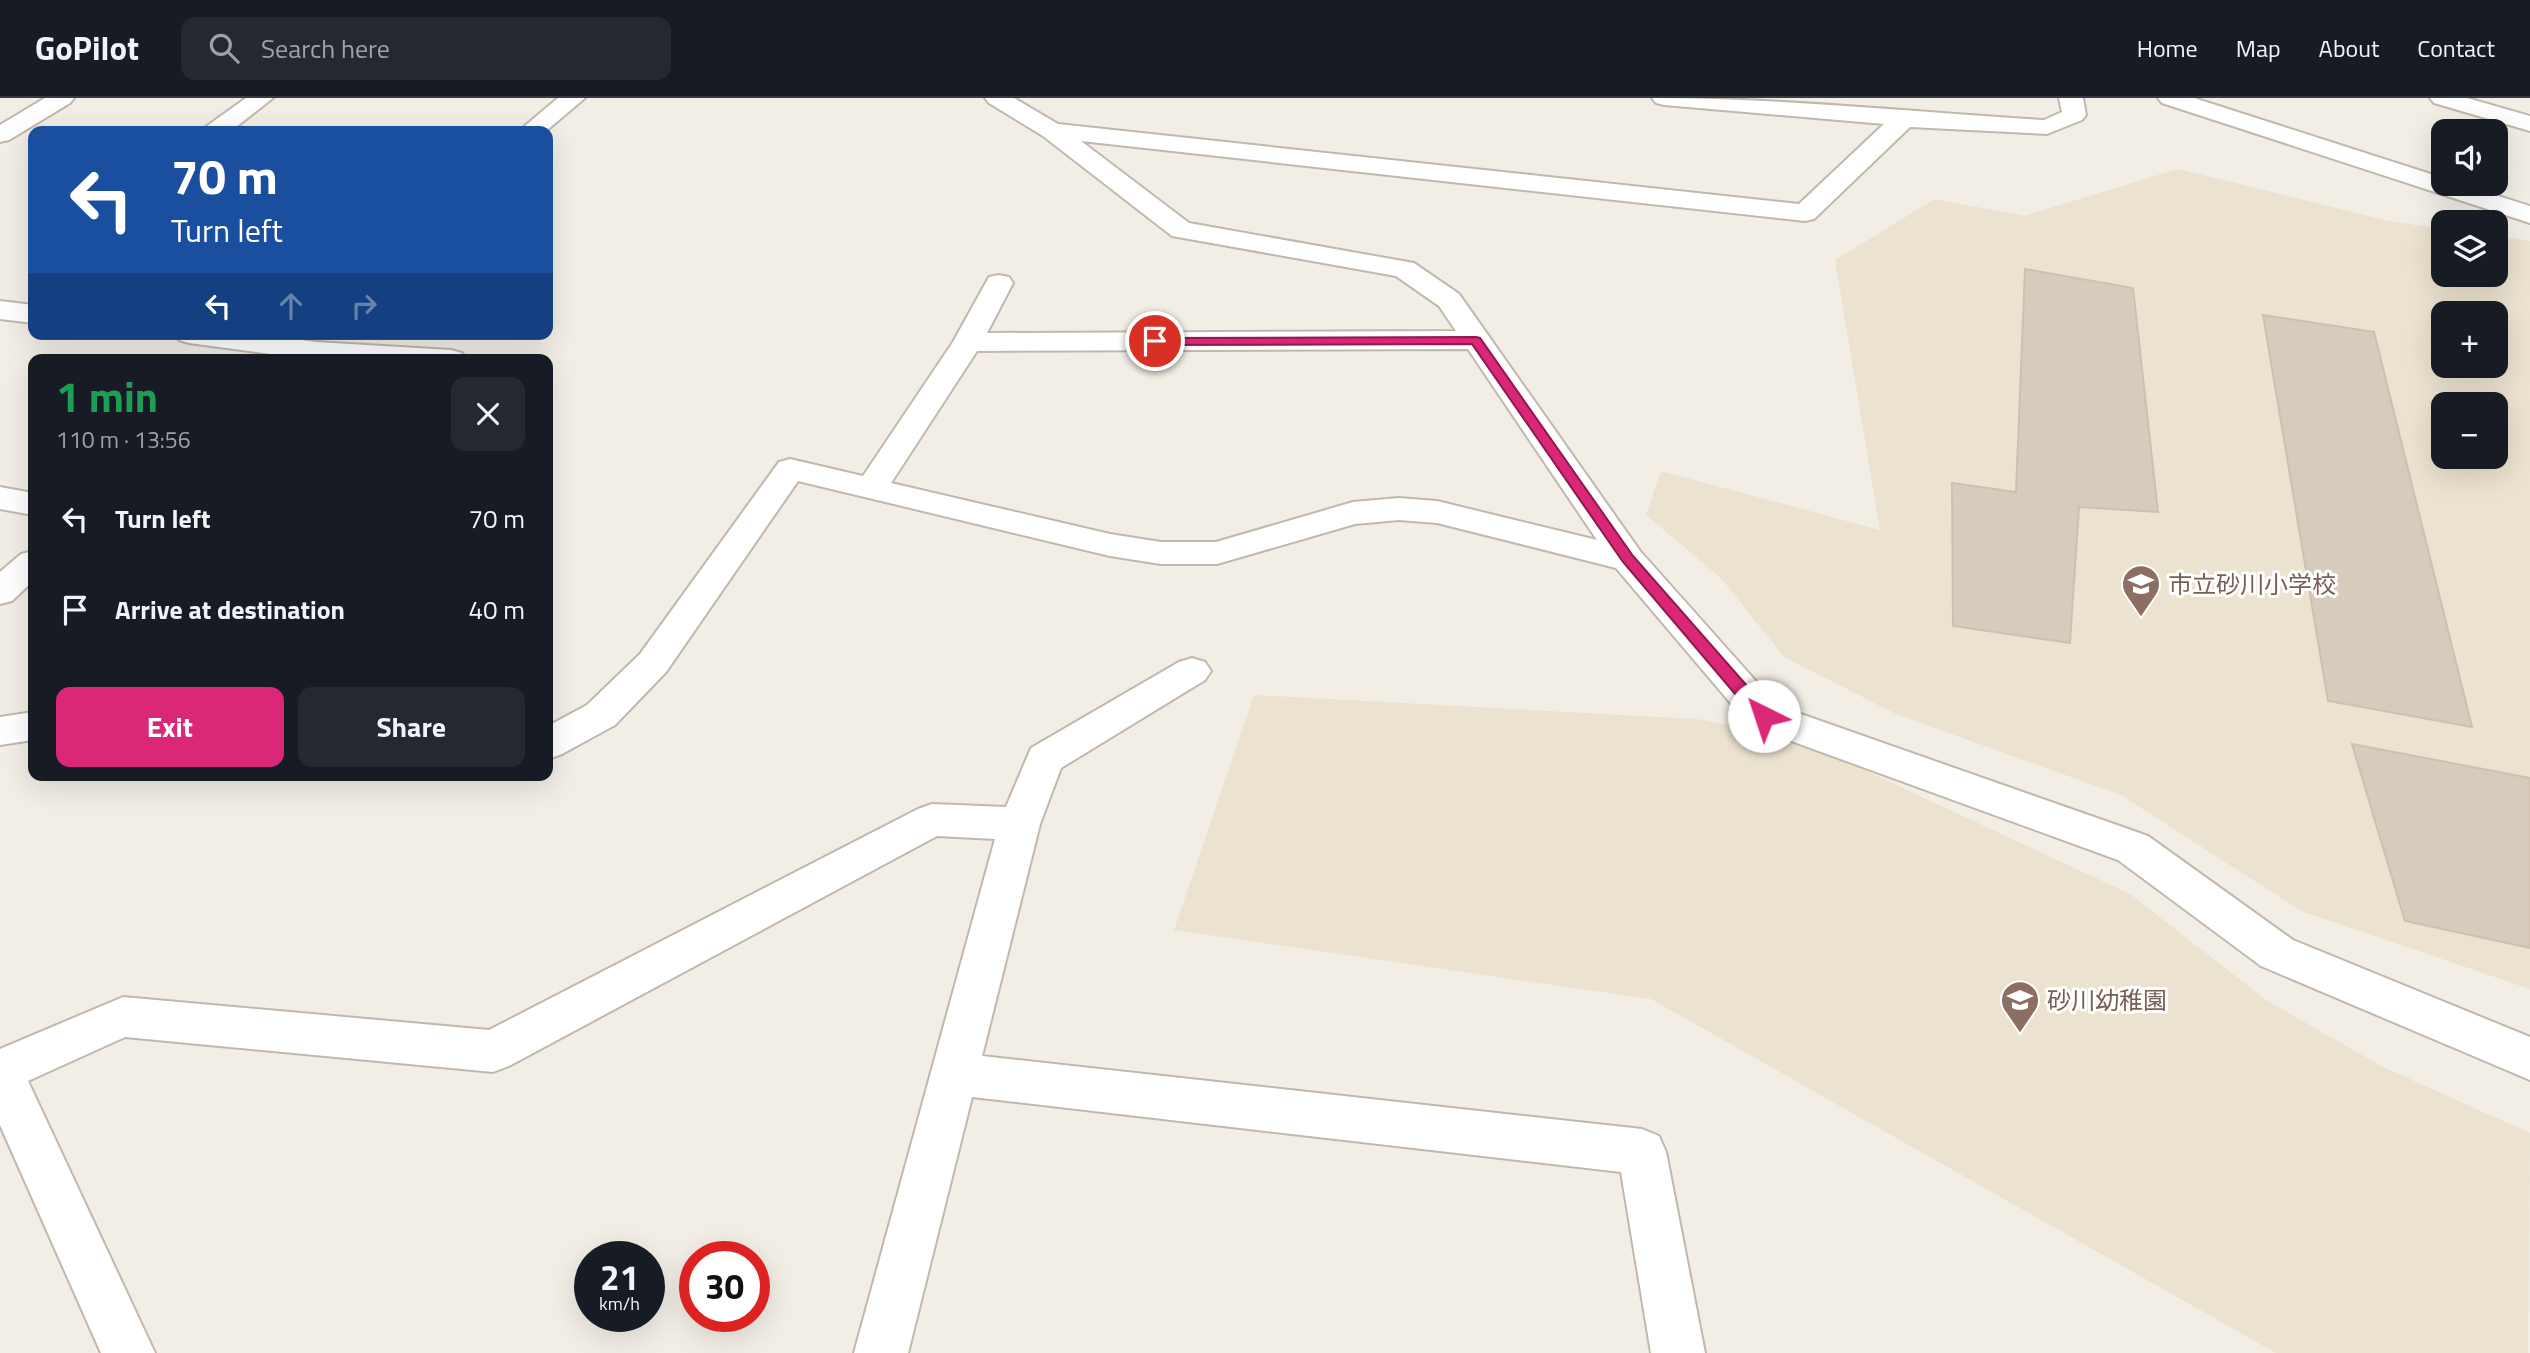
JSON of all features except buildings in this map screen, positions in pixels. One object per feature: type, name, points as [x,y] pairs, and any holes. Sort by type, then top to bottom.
[{"type":"street","points":[[0,135],[62,98]]},
{"type":"street","points":[[223,126],[261,98]]},
{"type":"street","points":[[537,126],[573,98]]},
{"type":"street","points":[[996,98],[1052,131],[1181,230],[1404,269],[1449,300],[1628,559],[1764,716],[2133,848],[2277,953],[2530,1059]]},
{"type":"street","points":[[1664,98],[1904,119],[2047,127],[2074,115],[2071,98]]},
{"type":"street","points":[[2170,98],[2530,215]]},
{"type":"street","points":[[2442,98],[2530,124]]},
{"type":"street","points":[[1052,131],[1805,213],[1904,119]]},
{"type":"street","points":[[871,488],[968,342],[999,283]]},
{"type":"street","points":[[0,310],[28,313]]},
{"type":"street","points":[[234,340],[316,351],[367,354]]},
{"type":"street","points":[[968,342],[1476,340]]},
{"type":"street","points":[[553,742],[601,715],[653,663],[790,468],[1110,545],[1161,553],[1217,553],[1353,513],[1399,509],[1437,512],[1628,559]]},
{"type":"street","points":[[0,498],[28,502]]},
{"type":"street","points":[[0,592],[28,567]]},
{"type":"street","points":[[881,1353],[1020,824],[1045,760],[1192,671]]},
{"type":"street","points":[[0,731],[28,727]]},
{"type":"street","points":[[128,1353],[0,1072],[123,1017],[493,1051],[932,820],[1020,824]]},
{"type":"street","points":[[955,1074],[1642,1152],[1678,1353]]},
{"type":"shaded area","name":"市立砂川小学校","points":[[2178,169],[2389,221],[2431,227],[2431,287],[2508,287],[2508,238],[2530,241],[2530,989],[2301,911],[2121,795],[1896,714],[1784,657],[1721,578],[1646,515],[1661,471],[1880,530],[1835,260],[1935,199],[2024,216]]},
{"type":"shaded area","name":"砂川幼稚園","points":[[1254,695],[1697,719],[1798,739],[2130,894],[2269,1002],[2383,1067],[2530,1133],[2528,1353],[2276,1353],[1651,999],[1174,930]]},
{"type":"place","name":"市立砂川小学校","points":[[2141,618]]},
{"type":"place","name":"砂川幼稚園","points":[[2020,1034]]},
{"type":"route","points":[[1155,341],[1476,340],[1628,559],[1764,716]]}]
